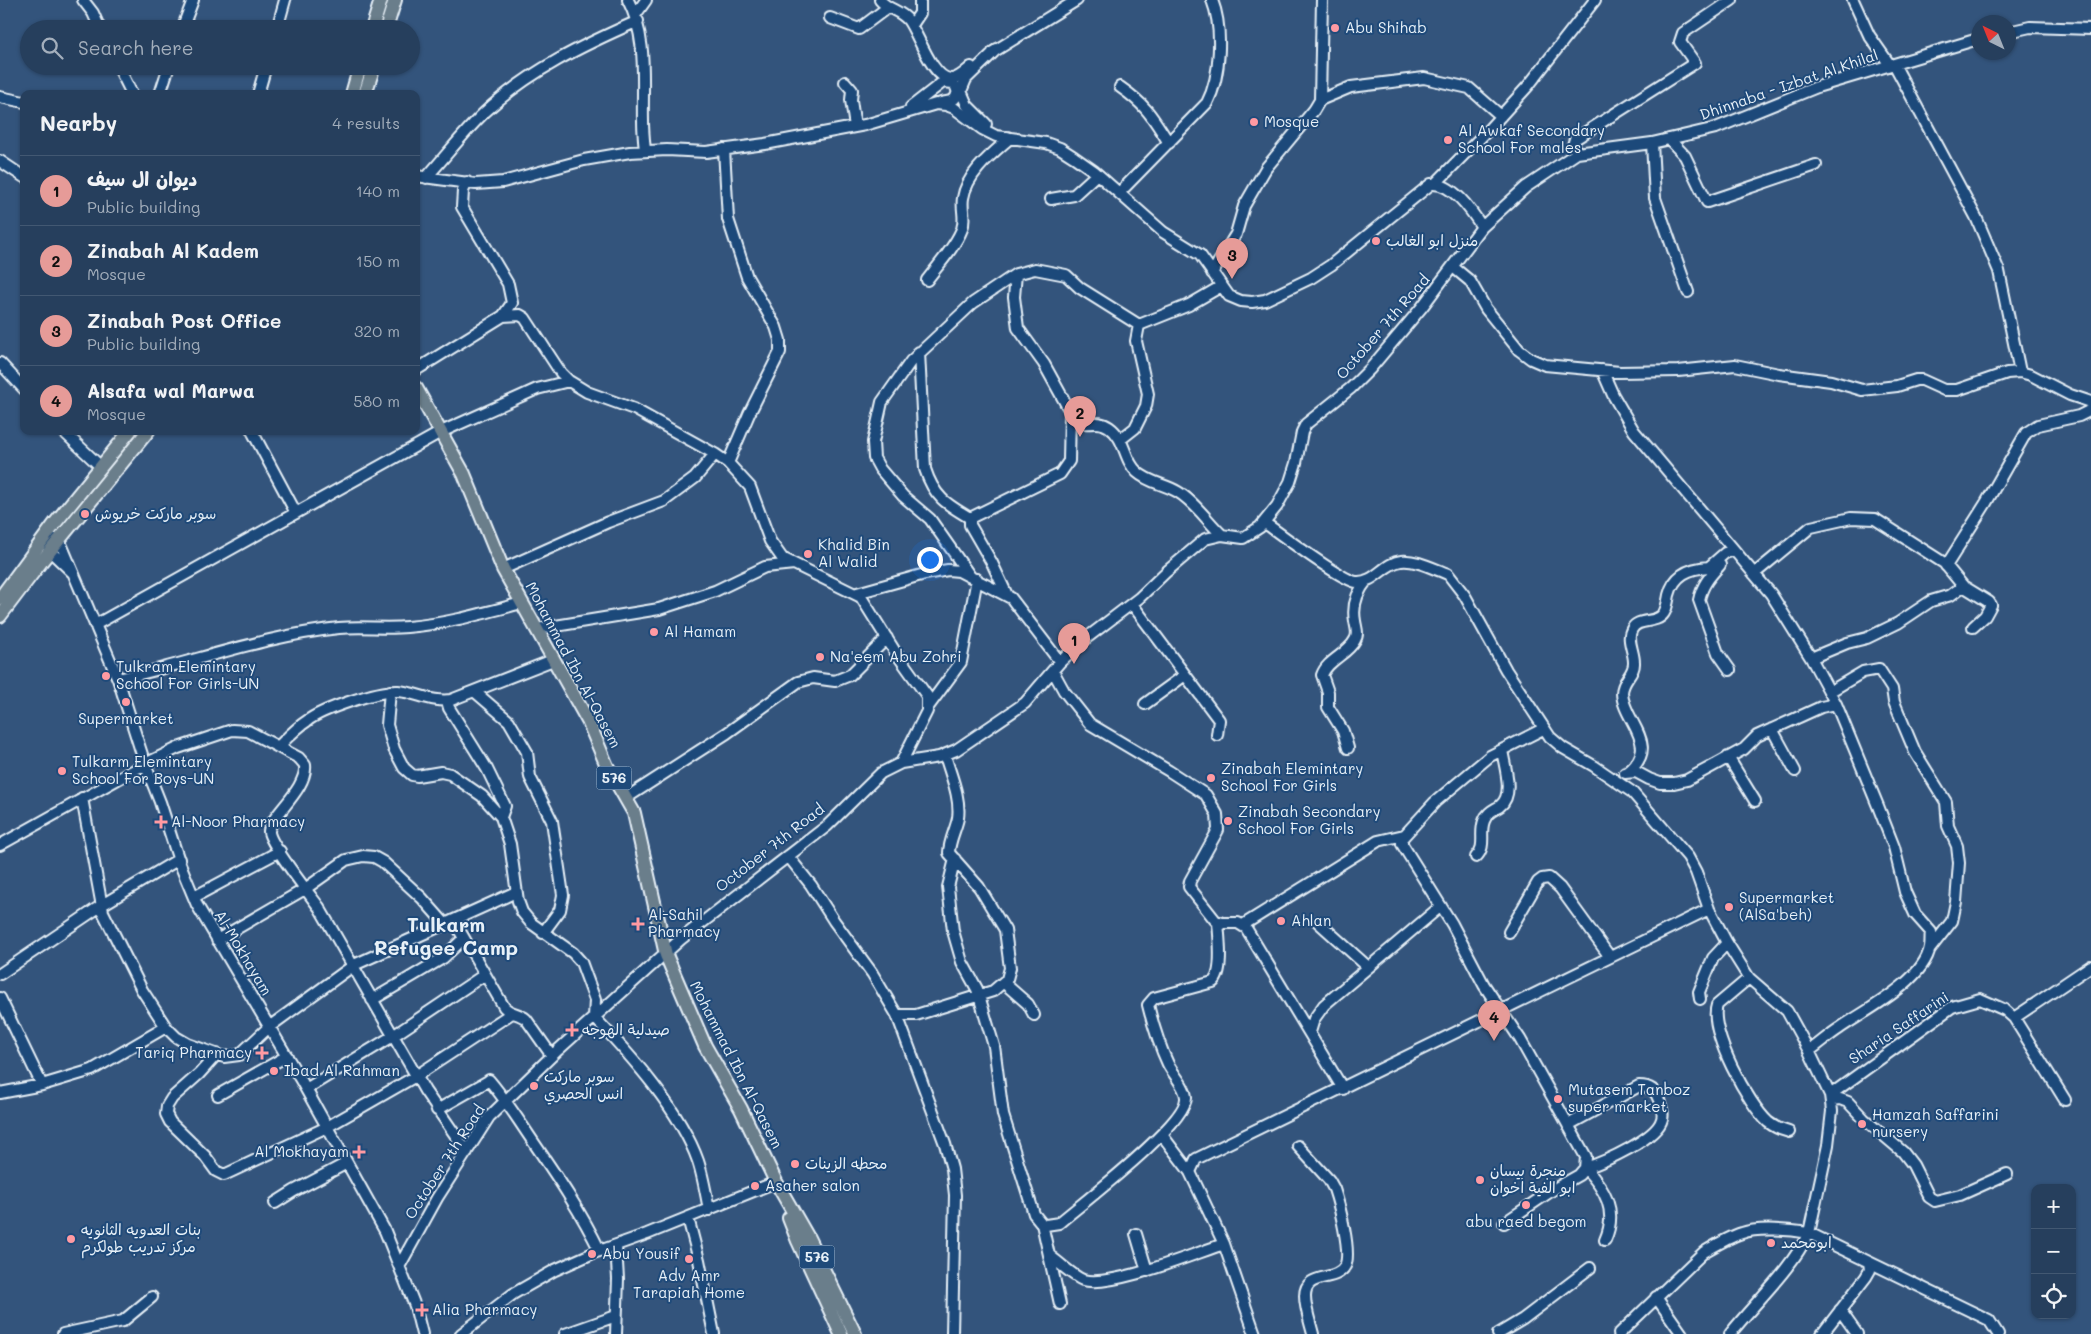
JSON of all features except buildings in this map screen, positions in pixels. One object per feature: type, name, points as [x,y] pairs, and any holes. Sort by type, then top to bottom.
[{"type":"main road","points":[[375,20],[382,0]]},
{"type":"main road","points":[[389,20],[395,0]]},
{"type":"main road","points":[[353,90],[357,75]]},
{"type":"main road","points":[[366,90],[371,75]]},
{"type":"main road","name":"Mohammad Ibn Al-Qasem","points":[[420,395],[464,474],[503,569],[588,721],[607,766],[634,813],[672,973],[705,1046],[741,1109],[776,1182],[807,1236],[855,1334]]},
{"type":"main road","points":[[1,596],[127,435]]},
{"type":"main road","points":[[0,616],[59,539],[145,435]]},
{"type":"main road","name":"Mohammad Ibn Al-Qasem","points":[[776,1182],[798,1241],[841,1334]]},
{"type":"street","points":[[83,0],[96,20]]},
{"type":"street","points":[[185,20],[192,0]]},
{"type":"street","points":[[279,20],[285,0]]},
{"type":"street","points":[[628,0],[637,18],[643,58],[642,121],[645,151]]},
{"type":"street","points":[[421,177],[478,119],[525,80],[572,52],[637,18],[646,0]]},
{"type":"street","points":[[912,25],[920,12],[920,0]]},
{"type":"street","points":[[927,56],[941,74],[950,79],[958,77],[1077,0]]},
{"type":"street","points":[[1119,193],[1206,103],[1214,88],[1219,60],[1217,11],[1212,0]]},
{"type":"street","points":[[1212,273],[1236,234],[1244,206],[1266,168],[1314,110],[1320,100],[1322,0]]},
{"type":"street","points":[[936,104],[954,108],[982,129],[996,136],[1046,143],[1060,148],[1097,174],[1163,232],[1200,255],[1220,286],[1229,296],[1241,301],[1265,300],[1290,289],[1331,265],[1422,190],[1435,184],[1501,116],[1534,78],[1595,0]]},
{"type":"street","points":[[1577,153],[1573,144],[1576,138],[1695,63],[1680,42],[1683,33],[1732,0]]},
{"type":"street","points":[[1853,0],[1869,35],[1892,64],[1976,217],[1999,271],[2020,372]]},
{"type":"street","points":[[830,18],[859,29],[883,4],[901,13],[912,25],[927,56],[935,84],[932,92]]},
{"type":"street","points":[[2016,30],[2030,27],[2091,29]]},
{"type":"street","name":"Dhinnaba - Izbat Al Khilal","points":[[1482,226],[1526,187],[1577,153],[1652,143],[1716,128],[1817,87],[1971,41]]},
{"type":"street","points":[[997,50],[966,79],[961,91],[963,98],[973,113],[984,123],[1010,138]]},
{"type":"street","points":[[122,75],[130,90]]},
{"type":"street","points":[[161,90],[166,75]]},
{"type":"street","points":[[259,90],[263,75]]},
{"type":"street","points":[[1320,100],[1351,87],[1424,78],[1469,88],[1501,116]]},
{"type":"street","points":[[421,177],[467,182],[503,182],[584,160],[645,151],[706,152],[813,136],[855,127],[952,101],[957,96],[958,89],[954,83],[946,81],[902,114]]},
{"type":"street","points":[[845,82],[852,90],[855,127]]},
{"type":"street","points":[[1120,87],[1139,100],[1150,113],[1169,143]]},
{"type":"street","points":[[0,97],[20,101]]},
{"type":"street","points":[[927,280],[963,227],[963,198],[972,176],[1010,138]]},
{"type":"street","points":[[1669,139],[1685,156],[1707,202],[1816,165]]},
{"type":"street","points":[[1652,143],[1655,198],[1688,292]]},
{"type":"street","points":[[724,149],[728,219],[747,277],[776,327],[780,340],[780,352],[749,414],[728,463]]},
{"type":"street","points":[[0,161],[20,174]]},
{"type":"street","points":[[1050,200],[1074,195],[1097,174]]},
{"type":"street","points":[[467,182],[462,190],[462,207],[508,284],[525,318],[561,372],[569,381],[587,392],[634,409],[716,454],[728,463],[750,488],[770,541],[782,558],[857,593],[926,693],[928,707]]},
{"type":"street","points":[[1435,184],[1448,187],[1473,212],[1482,226]]},
{"type":"street","name":"October 7th Road","points":[[400,1265],[437,1198],[489,1117],[552,1056],[666,952],[724,904],[827,826],[881,773],[901,763],[923,761],[956,750],[1025,703],[1060,662],[1080,643],[1132,604],[1205,539],[1222,536],[1243,538],[1252,534],[1264,523],[1277,506],[1290,482],[1302,432],[1306,424],[1351,388],[1370,368],[1453,267],[1482,226]]},
{"type":"street","points":[[1453,267],[1470,281],[1492,316],[1520,350],[1531,359],[1552,367],[1620,372],[1678,371],[1735,365],[1779,374],[1831,381],[1862,390],[1898,386],[1922,380],[1944,390],[1957,390],[2007,373],[2020,372],[2031,375],[2070,396],[2091,402]]},
{"type":"street","points":[[901,763],[928,707],[960,662],[974,578],[930,520],[903,496],[880,469],[874,458],[873,442],[882,402],[919,352],[973,303],[1016,274],[1035,269],[1066,275],[1080,288],[1139,325]]},
{"type":"street","points":[[1016,274],[1014,297],[1018,328],[1044,364],[1076,422],[1080,424],[1094,422],[1105,425],[1121,439],[1128,460],[1136,470],[1150,481],[1182,495],[1222,536]]},
{"type":"street","points":[[420,368],[503,316],[512,304],[508,284]]},
{"type":"street","points":[[1139,325],[1189,305],[1220,286]]},
{"type":"street","points":[[503,316],[520,315],[525,318]]},
{"type":"street","points":[[1121,439],[1135,428],[1141,418],[1147,400],[1147,384],[1136,341],[1139,325]]},
{"type":"street","points":[[919,352],[924,460],[927,476],[941,500],[970,518]]},
{"type":"street","points":[[0,363],[20,386]]},
{"type":"street","points":[[1602,370],[1613,395],[1634,431],[1771,594],[1811,658],[1836,704],[1885,824],[1894,847],[1905,892],[1915,914],[1931,932],[1930,949]]},
{"type":"street","points":[[95,625],[442,432],[537,389],[569,381]]},
{"type":"street","points":[[1946,566],[1994,490],[2026,432],[2038,425],[2079,416],[2091,410]]},
{"type":"street","points":[[970,518],[1060,474],[1069,460],[1070,411]]},
{"type":"street","points":[[67,435],[101,467]]},
{"type":"street","points":[[254,435],[296,513]]},
{"type":"street","points":[[503,569],[611,521],[664,501],[695,478],[716,454]]},
{"type":"street","points":[[970,518],[970,525],[992,563],[1007,595],[1060,662]]},
{"type":"street","points":[[1754,574],[1811,527],[1851,518],[1875,519],[1946,566],[1963,586],[1984,597],[1991,605],[1985,616],[1973,626]]},
{"type":"street","points":[[1264,523],[1354,582],[1368,580]]},
{"type":"street","points":[[59,539],[44,539],[50,551],[72,572]]},
{"type":"street","name":"Al-Mokhayam","points":[[59,539],[118,679],[144,764],[160,802],[194,897],[217,940],[306,1089],[385,1231],[415,1306],[422,1334]]},
{"type":"street","points":[[1730,670],[1718,653],[1699,600],[1701,591],[1709,576],[1734,550]]},
{"type":"street","points":[[1614,780],[1637,764],[1642,748],[1642,742],[1623,699],[1622,692],[1624,682],[1634,668],[1634,655],[1630,639],[1631,629],[1637,623],[1656,620],[1665,612],[1673,583],[1684,573],[1694,568],[1709,567],[1725,552],[1734,550]]},
{"type":"street","points":[[1348,748],[1342,731],[1327,705],[1328,692],[1322,675],[1326,668],[1355,640],[1357,631],[1354,617],[1355,604],[1359,591],[1368,580],[1389,564],[1399,561],[1412,561],[1448,574],[1465,596],[1506,670],[1544,729],[1556,743],[1632,792],[1688,858],[1696,872],[1709,909],[1727,943],[1749,978],[1787,1011],[1809,1051],[1831,1098],[1828,1145],[1808,1233],[1786,1271],[1730,1334]]},
{"type":"street","points":[[537,629],[659,609],[714,591],[765,567],[794,564]]},
{"type":"street","points":[[857,593],[888,586],[925,574],[948,570],[959,571],[1007,595]]},
{"type":"street","points":[[1811,658],[1846,643],[1868,638],[1898,623],[1931,601],[1951,595],[1963,586]]},
{"type":"street","points":[[118,679],[166,669],[218,652],[271,640],[339,628],[407,627],[453,622],[522,604]]},
{"type":"street","points":[[1132,604],[1219,720],[1217,736]]},
{"type":"street","points":[[626,798],[727,733],[798,682],[813,678],[835,681],[850,675],[887,638]]},
{"type":"street","points":[[278,747],[308,720],[346,703],[390,691],[407,692],[437,701],[447,701],[553,660]]},
{"type":"street","points":[[1809,1051],[1840,1028],[1886,1000],[1909,980],[1952,921],[1960,862],[1957,846],[1948,826],[1946,802],[1915,752],[1894,702],[1892,689],[1879,669],[1863,672],[1829,692]]},
{"type":"street","points":[[1042,1224],[1052,1226],[1059,1223],[1128,1167],[1162,1135],[1185,1104],[1186,1099],[1156,1035],[1148,1005],[1154,998],[1212,982],[1216,980],[1219,972],[1218,922],[1190,891],[1189,887],[1190,881],[1218,830],[1217,814],[1206,796],[1170,771],[1090,724],[1064,691],[1053,671]]},
{"type":"street","points":[[1145,704],[1185,674]]},
{"type":"street","points":[[390,691],[387,725],[394,749],[407,772],[417,776],[441,772],[450,774],[482,796],[501,817],[510,844],[516,892],[522,912],[531,923],[573,953],[581,962],[596,1000],[594,1017],[619,1043],[656,1089],[681,1127],[698,1160],[710,1210]]},
{"type":"street","points":[[474,691],[509,721],[527,752],[530,777],[552,821],[563,894],[560,910],[543,933]]},
{"type":"street","points":[[447,701],[449,708],[487,769],[505,806],[501,817]]},
{"type":"street","points":[[1628,772],[1636,772],[1648,780],[1660,783],[1674,783],[1698,776],[1744,749],[1757,736],[1821,707],[1836,704]]},
{"type":"street","points":[[1243,925],[1378,841],[1404,835],[1458,781],[1490,756],[1544,729]]},
{"type":"street","points":[[0,845],[144,764],[178,748],[237,730],[248,732],[300,758],[306,769],[296,792],[270,829],[270,836],[305,889],[319,906],[416,1076],[437,1110],[467,1152]]},
{"type":"street","points":[[1772,730],[1795,771]]},
{"type":"street","points":[[1476,857],[1483,844],[1482,826],[1485,817],[1502,804],[1507,797],[1508,786],[1502,750]]},
{"type":"street","points":[[896,1015],[916,1015],[993,991],[1008,979],[1010,968],[1005,930],[979,887],[950,853],[949,847],[958,816],[958,802],[945,755]]},
{"type":"street","points":[[1728,757],[1755,801]]},
{"type":"street","points":[[82,798],[100,909],[142,990],[166,1027],[181,1040],[230,1057],[239,1055],[270,1027],[354,965],[516,892]]},
{"type":"street","points":[[1404,835],[1402,844],[1441,906],[1484,985],[1520,1039],[1586,1157],[1585,1168]]},
{"type":"street","points":[[194,897],[280,851]]},
{"type":"street","points":[[217,940],[305,889],[346,860],[368,856],[383,862],[450,923],[463,939],[504,1007],[526,1019],[552,1056]]},
{"type":"street","points":[[788,856],[811,885],[834,921],[872,973],[896,1015],[945,1144],[952,1169],[955,1195],[952,1334]]},
{"type":"street","points":[[0,974],[179,859]]},
{"type":"street","points":[[955,860],[948,887],[953,931],[962,962],[978,995],[994,1046],[1003,1115],[1034,1214],[1042,1224],[1060,1304]]},
{"type":"street","points":[[1510,932],[1538,882],[1544,878],[1549,878],[1560,888],[1610,957]]},
{"type":"street","points":[[1310,1032],[1314,1019],[1324,1005],[1441,906]]},
{"type":"street","points":[[1190,1172],[1193,1163],[1200,1157],[1343,1089],[1709,909]]},
{"type":"street","points":[[1218,922],[1238,923],[1249,931],[1343,1089]]},
{"type":"street","points":[[1318,922],[1368,967]]},
{"type":"street","points":[[372,1000],[443,958],[463,939]]},
{"type":"street","points":[[1700,999],[1699,992],[1712,958],[1727,943]]},
{"type":"street","points":[[2065,1100],[2014,1018],[2091,966]]},
{"type":"street","points":[[306,1089],[393,1036],[484,975]]},
{"type":"street","points":[[1749,978],[1717,1005],[1715,1017],[1719,1037],[1737,1076],[1762,1116],[1774,1126],[1789,1132]]},
{"type":"street","points":[[1004,983],[1028,1004],[1034,1015]]},
{"type":"street","points":[[0,998],[42,1085]]},
{"type":"street","name":"Sharia Saffarini","points":[[1831,1098],[1952,1007],[1980,998],[2005,1010],[2014,1018]]},
{"type":"street","points":[[217,1054],[200,1074],[172,1098],[166,1110],[170,1122],[205,1156],[216,1171],[224,1175],[230,1174],[327,1127],[416,1076],[512,1013]]},
{"type":"street","points":[[0,1093],[42,1085],[92,1070],[166,1027]]},
{"type":"street","points":[[218,1095],[287,1056]]},
{"type":"street","points":[[437,1110],[488,1081],[506,1100],[581,1213],[600,1251]]},
{"type":"street","points":[[1504,1223],[1554,1189],[1579,1175],[1585,1168],[1623,1152],[1659,1125],[1663,1115],[1658,1097],[1649,1088],[1639,1086],[1568,1125]]},
{"type":"street","points":[[1831,1098],[1848,1102],[1864,1120],[1903,1152],[1930,1197],[1935,1201],[1941,1202],[1960,1196],[2007,1174]]},
{"type":"street","points":[[1162,1135],[1190,1172],[1224,1244],[1255,1334]]},
{"type":"street","points":[[1298,1146],[1329,1180],[1334,1189],[1347,1254],[1345,1266],[1338,1274],[1314,1280],[1306,1288],[1305,1298],[1313,1334]]},
{"type":"street","points":[[275,1203],[294,1190],[347,1163]]},
{"type":"street","points":[[1585,1168],[1598,1180],[1608,1197],[1611,1213],[1609,1230],[1605,1240]]},
{"type":"street","points":[[461,1334],[520,1290],[555,1270],[710,1210],[776,1182]]},
{"type":"street","points":[[688,1218],[699,1260],[714,1334]]},
{"type":"street","points":[[1619,1334],[1704,1252],[1743,1232],[1755,1230],[1808,1233],[1989,1320],[1998,1334]]},
{"type":"street","points":[[1136,1234],[1147,1271]]},
{"type":"street","points":[[1049,1255],[1082,1280],[1101,1281],[1147,1271],[1224,1244]]},
{"type":"street","points":[[616,1246],[618,1279],[616,1334]]},
{"type":"street","points":[[1822,1334],[1866,1277],[1870,1270],[1869,1262]]},
{"type":"street","points":[[1498,1334],[1523,1319],[1590,1268]]},
{"type":"street","points":[[1656,1297],[1676,1331]]},
{"type":"street","points":[[63,1334],[123,1321],[152,1298]]},
{"type":"street","points":[[1840,1310],[1857,1334]]},
{"type":"street","points":[[565,1334],[616,1316]]},
{"type":"place","name":"Abu Shihab","points":[[1335,28]]},
{"type":"place","name":"Mosque","points":[[1254,122]]},
{"type":"place","name":"Al Awkaf Secondary School For males","points":[[1448,140]]},
{"type":"place","name":"منزل ابو الغالب","points":[[1376,241]]},
{"type":"place","name":"Zinabah Post Office","points":[[1232,279]]},
{"type":"place","name":"Zinabah Al Kadem","points":[[1080,437]]},
{"type":"place","name":"سوبر ماركت خريوش","points":[[85,514]]},
{"type":"place","name":"Khalid Bin Al Walid","points":[[808,554]]},
{"type":"place","name":"Al Hamam","points":[[654,632]]},
{"type":"place","name":"Na'eem Abu Zohri","points":[[820,657]]},
{"type":"place","name":"ديوان ال سيف","points":[[1074,664]]},
{"type":"place","name":"Tulkram Elemintary School For Girls-UN","points":[[106,676]]},
{"type":"place","name":"Supermarket","points":[[126,702]]},
{"type":"place","name":"Tulkarm Elemintary School For Boys-UN","points":[[62,771]]},
{"type":"place","name":"Zinabah Elemintary School For Girls","points":[[1211,778]]},
{"type":"place","name":"Zinabah Secondary School For Girls","points":[[1228,821]]},
{"type":"place","name":"Al-Noor Pharmacy","points":[[161,822]]},
{"type":"place","name":"Supermarket (AlSa'beh)","points":[[1729,907]]},
{"type":"place","name":"Ahlan","points":[[1281,921]]},
{"type":"place","name":"Al-Sahil Pharmacy","points":[[638,924]]},
{"type":"place","name":"صيدلية الهوجه","points":[[572,1030]]},
{"type":"place","name":"Alsafa wal Marwa","points":[[1494,1041]]},
{"type":"place","name":"Tariq Pharmacy","points":[[262,1053]]},
{"type":"place","name":"Ibad Al Rahman","points":[[274,1071]]},
{"type":"place","name":"سوبر ماركت انس الحصري","points":[[534,1086]]},
{"type":"place","name":"Mutasem Tanboz super market","points":[[1558,1099]]},
{"type":"place","name":"Hamzah Saffarini nursery","points":[[1862,1124]]},
{"type":"place","name":"Al Mokhayam","points":[[359,1152]]},
{"type":"place","name":"محطه الزينات","points":[[795,1164]]},
{"type":"place","name":"منجرة بيسان ابو الفية اخوان","points":[[1480,1180]]},
{"type":"place","name":"Asaher salon","points":[[755,1186]]},
{"type":"place","name":"abu raed begom","points":[[1526,1205]]},
{"type":"place","name":"بنات العدويه الثانويه مركز تدريب طولكرم","points":[[71,1239]]},
{"type":"place","name":"ابومحمد","points":[[1771,1243]]},
{"type":"place","name":"Abu Yousif","points":[[592,1254]]},
{"type":"place","name":"Adv Amr Tarapiah Home","points":[[689,1259]]},
{"type":"place","name":"Alia Pharmacy","points":[[422,1310]]},
{"type":"district","name":"Tulkarm Refugee Camp","points":[[446,936]]}]
